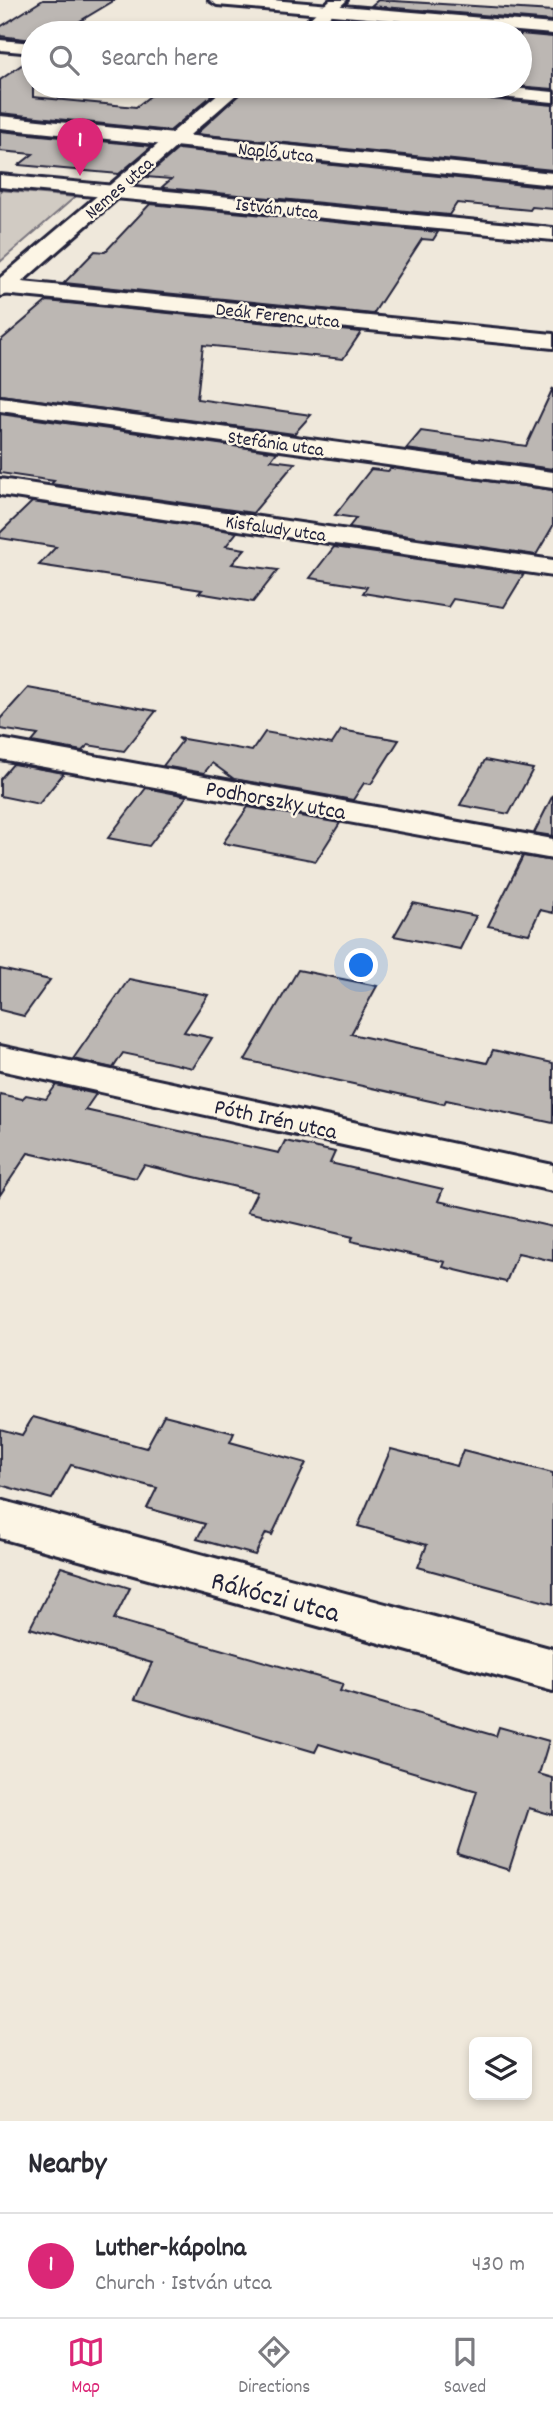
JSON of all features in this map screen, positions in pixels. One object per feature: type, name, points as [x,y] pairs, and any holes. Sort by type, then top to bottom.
[{"type":"street","points":[[217,0],[333,5],[480,21]]},
{"type":"street","points":[[315,21],[333,5]]},
{"type":"street","points":[[532,27],[553,29]]},
{"type":"street","points":[[0,45],[21,47]]},
{"type":"street","points":[[532,95],[553,97]]},
{"type":"street","name":"Nemes utca","points":[[1,288],[223,98]]},
{"type":"street","name":"Napló utca","points":[[0,122],[553,179]]},
{"type":"street","name":"István utca","points":[[0,181],[553,234]]},
{"type":"street","name":"Deák Ferenc utca","points":[[1,288],[553,341]]},
{"type":"street","name":"Stefánia utca","points":[[0,404],[553,480]]},
{"type":"street","name":"Kisfaludy utca","points":[[0,486],[553,568]]},
{"type":"street","name":"Podhorszky utca","points":[[0,749],[553,849]]},
{"type":"street","name":"Póth Irén utca","points":[[0,1058],[553,1178]]},
{"type":"street","name":"Rákóczi utca","points":[[0,1519],[553,1670]]},
{"type":"shaded area","points":[[0,190],[75,197],[0,262]]},
{"type":"building","points":[[43,0],[115,0],[80,21],[21,21],[21,39],[0,36],[0,27]]},
{"type":"building","points":[[378,0],[553,11],[553,21],[371,6]]},
{"type":"building","points":[[532,35],[553,37],[553,89],[532,87]]},
{"type":"building","points":[[21,65],[21,98],[136,107],[148,98],[209,98],[170,131],[0,113],[0,80]]},
{"type":"building","points":[[235,98],[480,98],[553,105],[553,170],[196,134]]},
{"type":"building","points":[[0,131],[152,146],[119,174],[19,165],[33,154],[0,151]]},
{"type":"building","points":[[178,149],[553,188],[553,209],[532,207],[530,210],[457,203],[449,215],[165,188],[162,187],[171,179],[146,177]]},
{"type":"building","points":[[150,204],[438,232],[433,240],[422,239],[373,314],[64,283],[95,251],[105,252]]},
{"type":"building","points":[[47,301],[361,332],[343,359],[203,345],[197,399],[311,415],[294,434],[0,395],[0,341]]},
{"type":"building","points":[[553,388],[553,469],[406,449],[421,431],[526,446]]},
{"type":"building","points":[[0,414],[277,452],[271,460],[295,463],[253,513],[51,484],[54,481],[0,473]]},
{"type":"building","points":[[391,468],[553,490],[553,526],[536,555],[349,527],[356,518],[335,515],[371,469],[388,471]]},
{"type":"building","points":[[32,502],[237,532],[226,546],[245,549],[232,564],[278,570],[253,602],[199,593],[202,590],[39,565],[56,547],[0,538],[0,533]]},
{"type":"building","points":[[334,547],[524,574],[504,607],[453,599],[448,607],[363,593],[367,587],[310,578]]},
{"type":"building","points":[[28,688],[156,711],[124,751],[88,745],[82,751],[32,742],[38,735],[0,729],[0,719]]},
{"type":"building","points":[[341,730],[399,740],[371,784],[364,783],[353,800],[234,779],[212,763],[204,773],[163,766],[182,741],[178,738],[252,751],[265,732],[332,744]]},
{"type":"building","points":[[485,760],[533,769],[509,814],[460,805]]},
{"type":"building","points":[[13,764],[64,773],[39,804],[0,796],[0,779]]},
{"type":"building","points":[[146,788],[187,796],[149,846],[108,838]]},
{"type":"building","points":[[553,795],[553,836],[534,833]]},
{"type":"building","points":[[248,807],[340,823],[316,861],[223,843]]},
{"type":"building","points":[[523,856],[553,861],[553,913],[540,910],[529,934],[488,926]]},
{"type":"building","points":[[413,903],[476,916],[460,949],[394,936]]},
{"type":"building","points":[[0,969],[50,980],[24,1016],[0,1010]]},
{"type":"building","points":[[298,970],[377,986],[351,1034],[487,1063],[493,1050],[553,1063],[553,1123],[446,1100],[444,1104],[245,1060]]},
{"type":"building","points":[[129,979],[208,995],[184,1032],[212,1038],[193,1068],[123,1053],[113,1068],[73,1059]]},
{"type":"building","points":[[56,1085],[96,1094],[85,1110],[279,1153],[285,1141],[335,1152],[330,1163],[443,1189],[438,1201],[553,1227],[553,1261],[518,1253],[506,1282],[443,1267],[445,1262],[351,1241],[353,1237],[247,1212],[257,1192],[144,1165],[136,1178],[28,1153],[0,1195],[0,1094],[22,1099],[26,1095],[46,1099]]},
{"type":"building","points":[[164,1415],[234,1433],[230,1442],[306,1463],[272,1535],[266,1533],[255,1555],[197,1539],[205,1524],[147,1508],[157,1488],[71,1465],[52,1499],[0,1485],[0,1429],[22,1435],[33,1417],[146,1448]]},
{"type":"building","points":[[391,1449],[457,1466],[463,1450],[553,1473],[553,1604],[418,1567],[427,1545],[358,1526]]},
{"type":"building","points":[[61,1567],[130,1588],[114,1619],[343,1684],[340,1691],[496,1736],[499,1727],[549,1741],[539,1774],[553,1778],[553,1815],[529,1808],[509,1870],[457,1854],[477,1791],[319,1744],[315,1752],[135,1699],[152,1663],[30,1628]]},
{"type":"place","name":"Luther-kápolna","points":[[80,176]]}]
